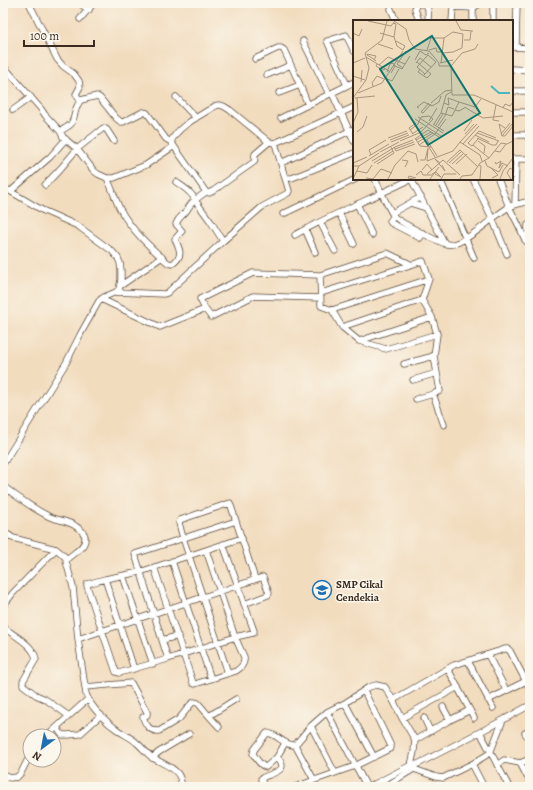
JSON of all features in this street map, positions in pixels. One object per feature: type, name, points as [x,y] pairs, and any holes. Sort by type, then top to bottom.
[{"type":"street","points":[[29,3],[56,59],[74,74],[79,81],[80,87],[76,94],[80,101]]},
{"type":"street","points":[[79,3],[89,10]]},
{"type":"street","points":[[80,19],[94,3]]},
{"type":"street","points":[[452,20],[453,8],[473,8],[481,3]]},
{"type":"street","points":[[493,3],[493,20]]},
{"type":"street","points":[[518,3],[514,47],[530,48]]},
{"type":"street","points":[[419,20],[415,9],[416,4],[427,5],[428,20]]},
{"type":"street","points":[[473,8],[473,20]]},
{"type":"street","points":[[390,9],[396,20]]},
{"type":"street","points":[[347,85],[328,41],[346,35],[353,49]]},
{"type":"street","points":[[281,163],[352,130],[330,94],[303,41]]},
{"type":"street","points":[[255,59],[281,48],[284,50],[308,105]]},
{"type":"street","points":[[267,75],[291,65]]},
{"type":"street","points":[[3,68],[8,70],[61,134],[77,149],[98,174],[107,178],[114,178],[146,165],[173,144]]},
{"type":"street","points":[[513,69],[530,70]]},
{"type":"street","points":[[281,118],[353,82]]},
{"type":"street","points":[[279,93],[300,85]]},
{"type":"street","points":[[513,91],[530,91]]},
{"type":"street","points":[[60,131],[71,124],[75,115],[76,107],[80,101],[87,98],[97,96],[100,98],[121,122],[144,112],[147,113],[166,139],[173,144],[206,192]]},
{"type":"street","points":[[13,110],[31,97]]},
{"type":"street","points":[[176,97],[196,118]]},
{"type":"street","points":[[3,464],[66,363],[88,319],[101,299],[116,292],[167,293],[222,241],[262,207],[288,193],[289,191],[281,163],[272,142],[224,106],[219,104],[196,118],[173,138],[173,144]]},
{"type":"street","points":[[107,178],[121,211],[127,220],[144,241],[168,263],[172,264],[180,257],[180,251],[175,239],[182,231],[176,224],[178,218],[186,212],[188,206],[206,192],[209,193],[213,191],[254,162],[255,154],[272,142],[353,108]]},
{"type":"street","points":[[513,112],[530,112]]},
{"type":"street","points":[[44,185],[77,149],[102,129],[104,128],[107,130],[114,141]]},
{"type":"street","points":[[513,135],[529,135]]},
{"type":"street","points":[[11,191],[50,157],[66,139]]},
{"type":"street","points":[[285,178],[292,178],[353,153]]},
{"type":"street","points":[[515,204],[514,159],[530,159]]},
{"type":"street","points":[[284,214],[354,180]]},
{"type":"street","points":[[375,180],[392,215],[446,244],[452,244],[466,238],[509,207],[515,204],[530,201]]},
{"type":"street","points":[[295,235],[409,180]]},
{"type":"street","points":[[412,180],[446,244]]},
{"type":"street","points":[[440,180],[474,258]]},
{"type":"street","points":[[473,180],[507,254]]},
{"type":"street","points":[[498,180],[509,207],[527,242],[529,225],[519,226]]},
{"type":"street","points":[[176,182],[194,197],[222,241]]},
{"type":"street","points":[[3,187],[50,214],[78,226],[112,251],[118,258],[120,264],[120,286]]},
{"type":"street","points":[[392,215],[421,197]]},
{"type":"street","points":[[410,203],[426,208]]},
{"type":"street","points":[[357,204],[372,235]]},
{"type":"street","points":[[339,213],[354,244]]},
{"type":"street","points":[[320,222],[335,252]]},
{"type":"street","points":[[305,230],[312,250]]},
{"type":"street","points":[[410,264],[387,253],[320,275],[253,273],[200,299],[211,317],[253,296],[321,296],[410,264],[423,261],[429,279],[422,300],[432,317],[437,334],[434,356],[440,391],[416,399]]},
{"type":"street","points":[[116,292],[120,286],[162,257]]},
{"type":"street","points":[[320,275],[321,306],[332,310],[429,279]]},
{"type":"street","points":[[101,299],[160,327],[205,309]]},
{"type":"street","points":[[342,327],[422,300]]},
{"type":"street","points":[[332,310],[342,327],[359,341],[386,350],[437,334]]},
{"type":"street","points":[[359,341],[432,317]]},
{"type":"street","points":[[404,364],[434,356]]},
{"type":"street","points":[[413,380],[437,373]]},
{"type":"street","points":[[433,394],[444,425]]},
{"type":"street","points":[[3,497],[5,488],[42,513],[74,525],[84,533],[85,539],[83,546],[67,559]]},
{"type":"street","points":[[228,673],[183,538],[179,523],[180,520],[229,503],[231,504],[255,579]]},
{"type":"street","points":[[168,659],[135,554],[236,521]]},
{"type":"street","points":[[3,530],[13,538],[56,549],[67,559],[66,561],[74,593],[78,639],[88,699],[101,715],[119,731],[137,743],[152,758],[175,770],[180,778],[182,787]]},
{"type":"street","points":[[223,544],[254,631],[253,633],[235,637],[119,674],[116,672],[101,631],[87,585],[104,579],[140,572],[223,544],[242,538]]},
{"type":"street","points":[[3,606],[13,593],[56,549]]},
{"type":"street","points":[[154,567],[194,684],[211,679],[238,669],[243,663],[244,657],[235,637],[206,550]]},
{"type":"street","points":[[172,561],[211,679]]},
{"type":"street","points":[[123,576],[153,664]]},
{"type":"street","points":[[78,639],[261,577],[264,578],[268,594],[244,604]]},
{"type":"street","points":[[104,579],[134,669]]},
{"type":"street","points":[[3,627],[29,646],[36,656],[36,659],[23,681],[23,685],[36,695],[45,698],[69,716]]},
{"type":"street","points":[[162,640],[178,636]]},
{"type":"street","points":[[393,700],[454,665],[505,649],[510,651],[530,689]]},
{"type":"street","points":[[488,655],[506,690]]},
{"type":"street","points":[[468,661],[493,708]]},
{"type":"street","points":[[448,668],[474,718]]},
{"type":"street","points":[[488,700],[526,680]]},
{"type":"street","points":[[86,687],[131,683],[147,712],[147,714],[143,717],[144,722],[153,731],[159,731],[179,719],[194,702],[198,703],[219,727]]},
{"type":"street","points":[[295,745],[311,726],[327,712],[345,703],[369,687],[376,685],[385,687],[415,740],[414,766]]},
{"type":"street","points":[[402,718],[458,688]]},
{"type":"street","points":[[295,787],[355,766],[391,748],[364,691]]},
{"type":"street","points":[[88,699],[57,727],[61,734],[68,736],[80,734],[101,715]]},
{"type":"street","points":[[209,716],[236,699]]},
{"type":"street","points":[[345,703],[374,757]]},
{"type":"street","points":[[327,712],[355,766],[368,787],[414,766],[530,705]]},
{"type":"street","points":[[443,707],[450,720]]},
{"type":"street","points":[[415,740],[470,710]]},
{"type":"street","points":[[424,718],[430,731]]},
{"type":"street","points":[[414,766],[436,777],[443,778],[472,764],[490,753],[503,720]]},
{"type":"street","points":[[311,726],[335,773]]},
{"type":"street","points":[[480,732],[508,787]]},
{"type":"street","points":[[285,743],[277,757],[266,767],[263,767],[253,754],[267,733],[271,733],[292,746],[295,745]]},
{"type":"street","points":[[526,733],[530,741]]},
{"type":"street","points":[[152,758],[159,752],[189,734]]},
{"type":"street","points":[[295,745],[314,780]]},
{"type":"street","points":[[264,787],[261,780],[262,778],[282,768],[282,764],[277,757]]},
{"type":"street","points":[[497,765],[504,760],[520,763],[530,759]]},
{"type":"street","points":[[520,763],[530,782]]},
{"type":"street","points":[[472,764],[482,786]]},
{"type":"street","points":[[384,787],[414,766]]},
{"type":"street","points":[[3,774],[10,778],[17,777],[22,773],[24,768]]},
{"type":"place","name":"SMP Cikal Cendekia","points":[[322,590]]}]
